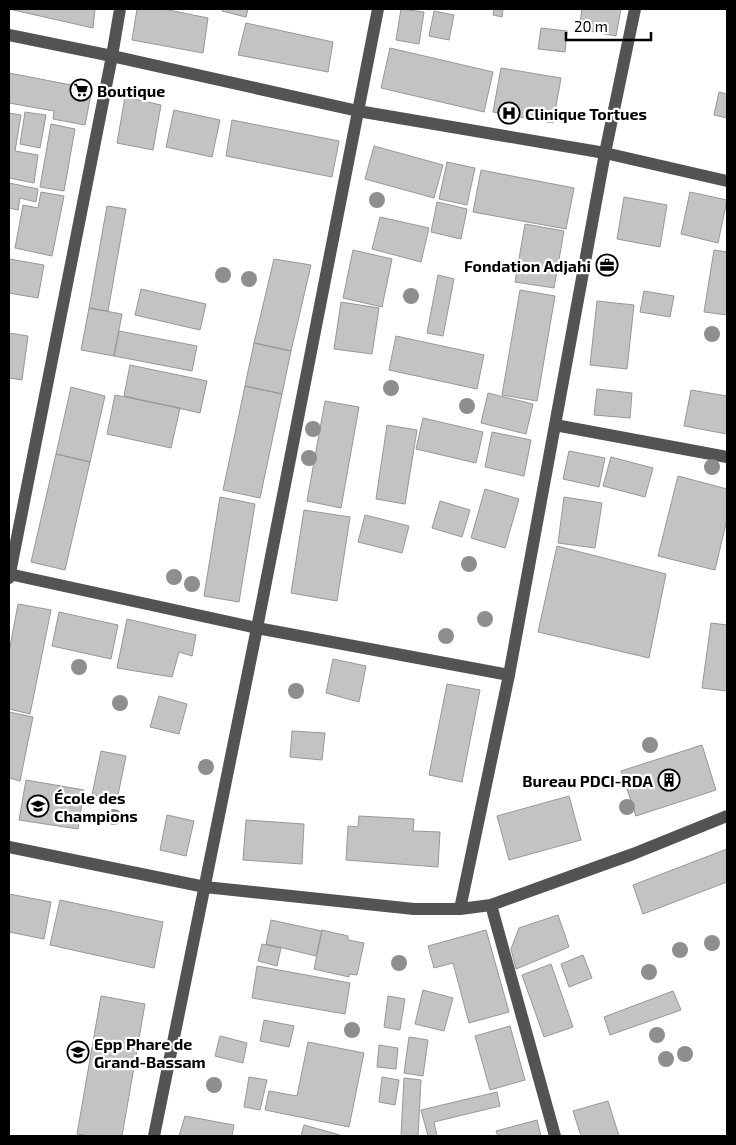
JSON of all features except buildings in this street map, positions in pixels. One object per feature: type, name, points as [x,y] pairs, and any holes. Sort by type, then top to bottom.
[{"type":"street","points":[[120,9],[9,575],[257,628],[509,675]]},
{"type":"street","points":[[154,1136],[257,628],[378,9]]},
{"type":"street","points":[[460,909],[509,675],[605,153],[635,9]]},
{"type":"street","points":[[9,35],[358,111],[605,153],[727,180]]},
{"type":"street","points":[[555,425],[727,457]]},
{"type":"street","points":[[9,847],[205,887],[414,909],[460,909],[491,905],[633,854],[727,816]]},
{"type":"street","points":[[491,905],[555,1136]]},
{"type":"place","name":"Boutique","points":[[81,90]]},
{"type":"place","name":"Clinique Tortues","points":[[509,113]]},
{"type":"place","name":"Fondation Adjahi","points":[[607,265]]},
{"type":"place","name":"Bureau PDCI-RDA","points":[[669,780]]},
{"type":"place","name":"École des Champions","points":[[38,806]]},
{"type":"place","name":"Epp Phare de Grand-Bassam","points":[[78,1052]]}]
